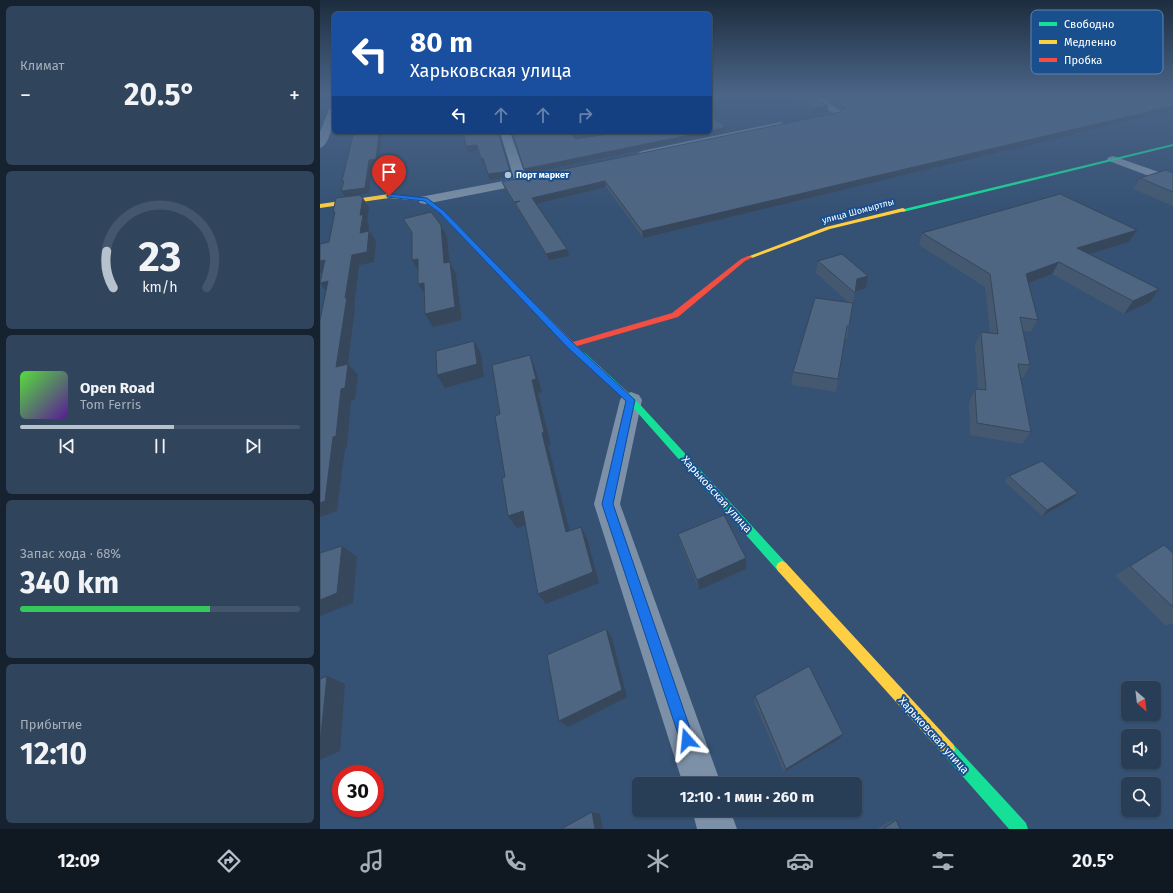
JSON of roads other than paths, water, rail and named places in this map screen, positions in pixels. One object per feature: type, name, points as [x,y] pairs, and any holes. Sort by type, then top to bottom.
[{"type":"street","points":[[320,145],[325,133]]},
{"type":"street","points":[[629,157],[740,133]]},
{"type":"street","points":[[506,134],[521,181]]},
{"type":"street","points":[[669,137],[675,146]]},
{"type":"street","name":"улица Шомыртлы","points":[[570,345],[675,315],[743,260],[828,228],[1173,145]]},
{"type":"street","points":[[1113,159],[1173,181]]},
{"type":"street","points":[[425,200],[544,176]]},
{"type":"street","name":"Харьковская улица","points":[[320,206],[389,196],[425,200],[442,212],[570,345],[631,400],[1020,829]]},
{"type":"street","points":[[631,400],[607,504],[700,777]]},
{"type":"street","points":[[713,817],[717,829]]},
{"type":"place","name":"Порт маркет","points":[[508,175]]}]
